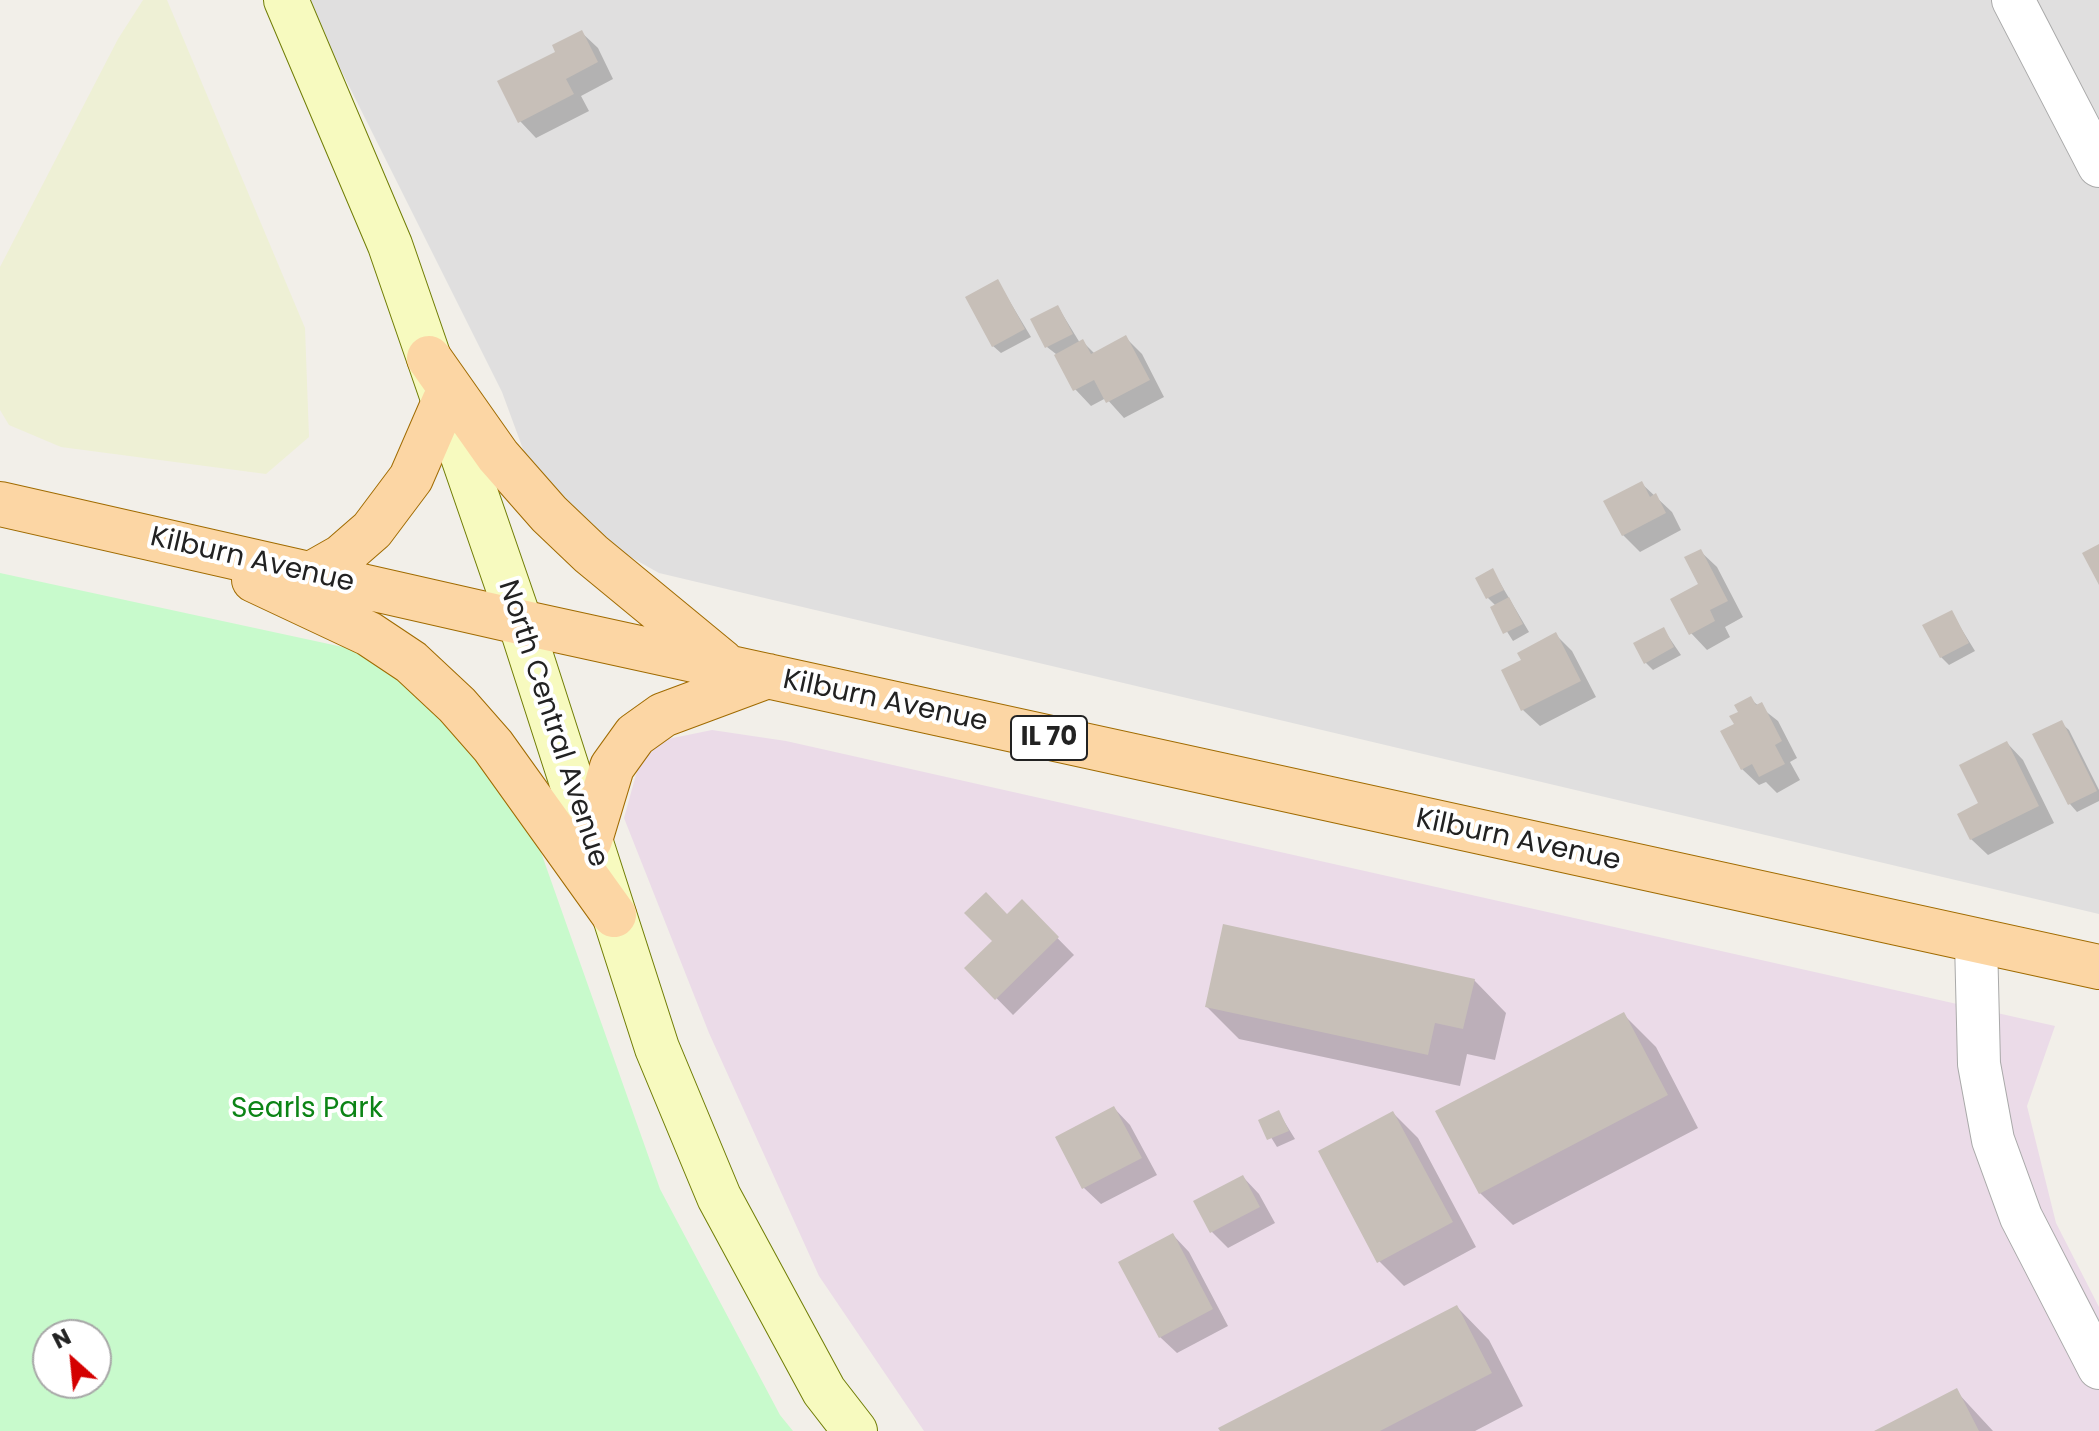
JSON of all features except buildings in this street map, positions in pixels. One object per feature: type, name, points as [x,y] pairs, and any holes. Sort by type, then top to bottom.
[{"type":"main road","name":"North Central Avenue","points":[[286,0],[390,245],[520,622],[657,1048],[719,1197],[824,1391],[855,1431]]},
{"type":"main road","points":[[429,358],[498,456],[549,514],[659,611],[749,672],[663,715],[635,735],[612,767],[590,840]]},
{"type":"main road","points":[[311,574],[341,557],[372,530],[411,478],[444,402]]},
{"type":"main road","name":"Kilburn Avenue","points":[[0,504],[520,622],[2099,967]]},
{"type":"main road","points":[[179,544],[369,634],[411,662],[457,705],[493,746],[614,915]]},
{"type":"street","points":[[2013,0],[2099,166]]},
{"type":"street","points":[[1976,941],[1979,1064],[1993,1140],[2021,1217],[2099,1368]]},
{"type":"shaded area","points":[[306,0],[2099,0],[2099,914],[659,573],[545,509],[502,392]]},
{"type":"shaded area","points":[[712,730],[786,741],[2055,1026],[2027,1106],[2056,1223],[2099,1307],[2099,1431],[924,1431],[819,1276],[709,1033],[624,818],[640,760],[668,739]]},
{"type":"green space","points":[[143,0],[167,0],[305,328],[309,437],[266,474],[61,447],[9,425],[0,410],[0,267],[118,39]]},
{"type":"green space","name":"Searls Park","points":[[0,573],[366,652],[458,712],[531,824],[660,1189],[780,1415],[793,1431],[0,1431]]}]
